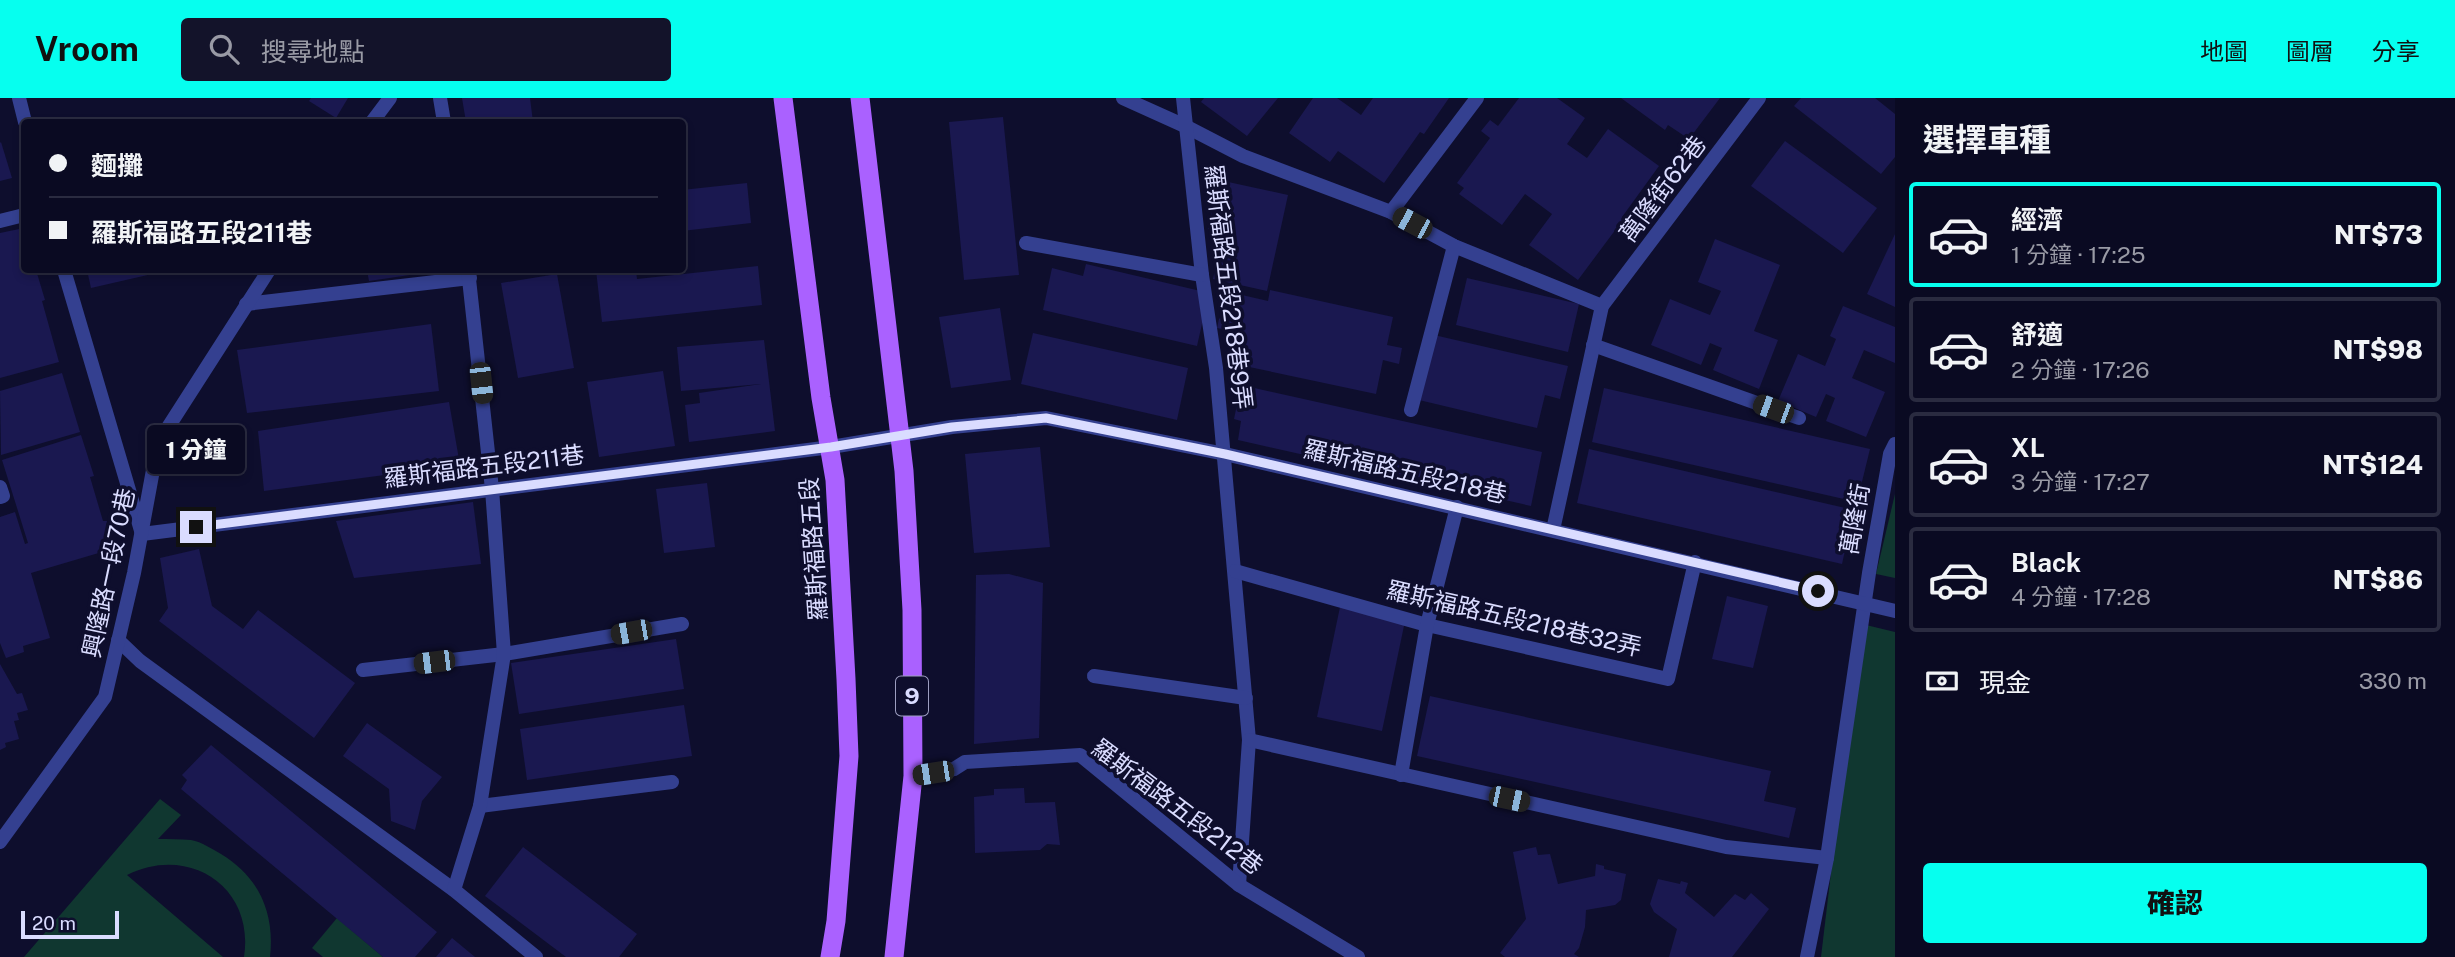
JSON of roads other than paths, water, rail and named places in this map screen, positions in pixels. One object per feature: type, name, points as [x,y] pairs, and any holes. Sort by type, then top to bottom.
[{"type":"main road","name":"羅斯福路五段","points":[[783,98],[821,398],[835,480],[849,756],[836,921],[830,957]]},
{"type":"main road","name":"9","points":[[860,98],[900,435],[912,611],[913,776],[894,957]]},
{"type":"street","points":[[19,98],[24,119]]},
{"type":"street","points":[[374,119],[390,98]]},
{"type":"street","points":[[440,98],[444,119]]},
{"type":"street","points":[[1124,98],[1243,156],[1391,212],[1454,246],[1602,306],[1553,530]]},
{"type":"street","name":"羅斯福路五段218巷9弄","points":[[1183,98],[1225,454],[1249,740],[1239,885]]},
{"type":"street","points":[[1391,212],[1478,98]]},
{"type":"street","name":"萬隆街62巷","points":[[1602,306],[1759,98]]},
{"type":"street","points":[[0,220],[21,216]]},
{"type":"street","points":[[1026,243],[1202,275]]},
{"type":"street","points":[[1411,410],[1454,246]]},
{"type":"street","points":[[66,273],[142,534]]},
{"type":"street","name":"興隆路一段70巷","points":[[0,842],[105,697],[142,534],[159,443],[267,273]]},
{"type":"street","points":[[246,304],[469,274],[492,489],[504,654],[480,806],[454,890]]},
{"type":"street","points":[[1593,345],[1799,418]]},
{"type":"street","name":"羅斯福路五段218巷","points":[[900,435],[1046,418],[1225,454],[1866,602],[1895,611]]},
{"type":"street","name":"羅斯福路五段211巷","points":[[142,534],[831,447],[900,435]]},
{"type":"street","name":"萬隆街","points":[[1807,957],[1826,858],[1869,573],[1890,454],[1895,444]]},
{"type":"street","points":[[0,487],[3,496],[0,497]]},
{"type":"street","points":[[1401,775],[1427,625],[1457,507]]},
{"type":"street","name":"羅斯福路五段218巷32弄","points":[[1235,572],[1427,625],[1668,679],[1695,562]]},
{"type":"street","points":[[363,670],[504,654],[682,624]]},
{"type":"street","points":[[118,640],[140,661],[454,890],[536,957]]},
{"type":"street","points":[[1094,676],[1246,698]]},
{"type":"street","points":[[1249,740],[1726,847],[1826,858]]},
{"type":"street","name":"羅斯福路五段212巷","points":[[913,776],[954,769],[965,762],[1080,755],[1239,885],[1358,957]]},
{"type":"street","points":[[480,806],[672,782]]}]
